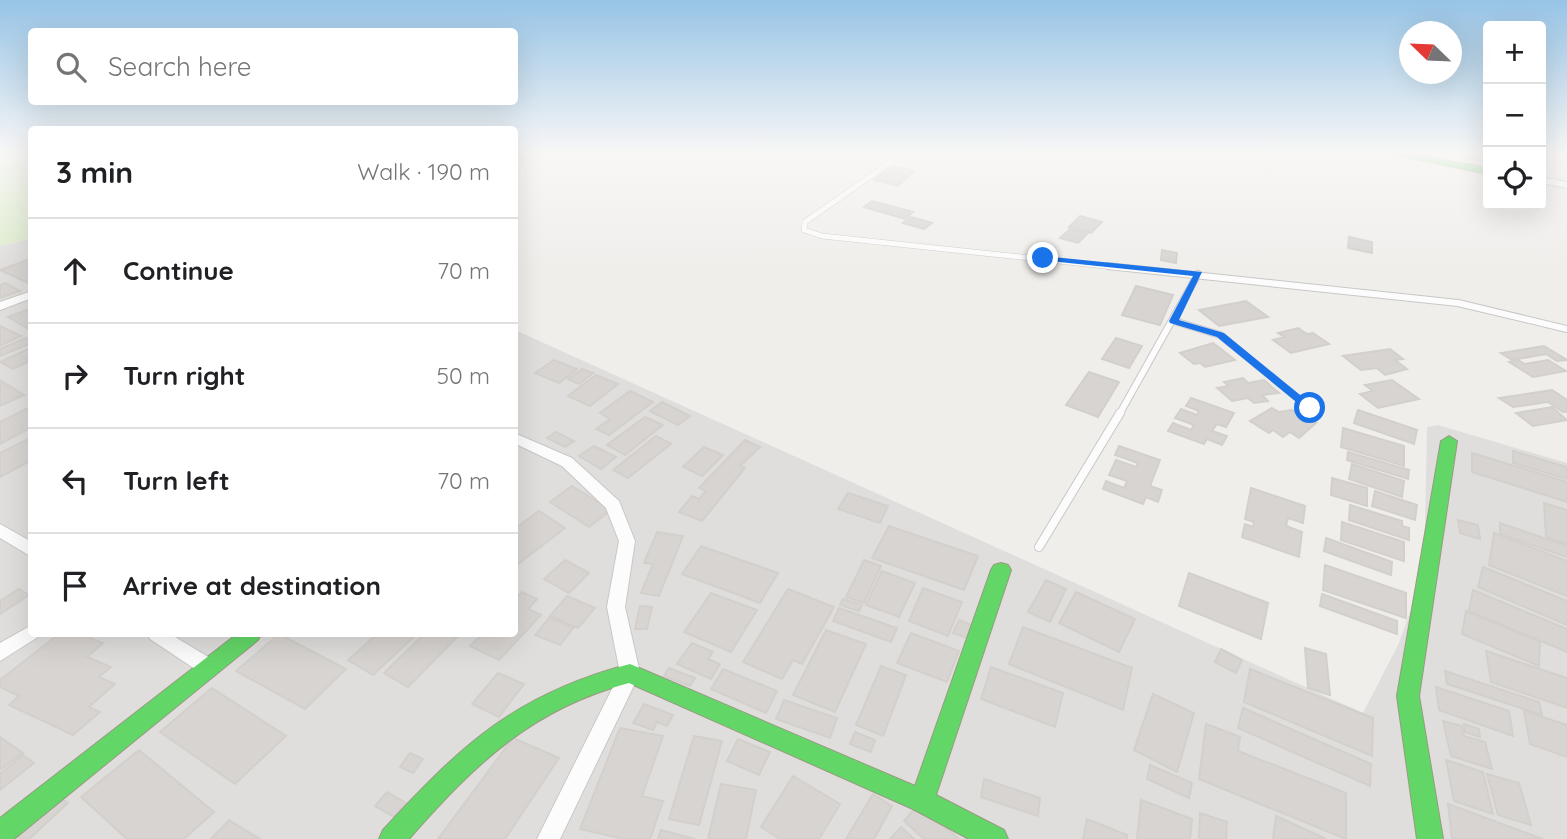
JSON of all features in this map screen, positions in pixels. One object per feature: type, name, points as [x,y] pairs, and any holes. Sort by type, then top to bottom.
[{"type":"street","points":[[0,306],[28,296]]},
{"type":"street","points":[[518,439],[568,462],[613,505],[627,541],[616,607],[630,673],[548,839]]},
{"type":"street","points":[[1430,839],[1408,696],[1449,441]]},
{"type":"street","points":[[0,530],[28,548]]},
{"type":"street","points":[[922,801],[1001,570]]},
{"type":"street","points":[[0,653],[28,635]]},
{"type":"street","points":[[161,637],[208,667]]},
{"type":"street","points":[[0,834],[246,637]]},
{"type":"street","points":[[392,839],[480,746],[545,703],[587,683],[630,673],[922,801],[995,839]]},
{"type":"lane","points":[[849,191],[805,222],[804,230],[822,236],[1458,303],[1567,329]]},
{"type":"lane","points":[[1039,547],[1100,449],[1198,274]]},
{"type":"lane","points":[[1174,321],[1220,335],[1310,408]]},
{"type":"shaded area","points":[[28,239],[28,637],[518,637],[518,331],[1363,713],[1399,643],[1424,573],[1427,427],[1438,425],[1567,463],[1567,839],[0,839],[0,246]]},
{"type":"green space","points":[[0,191],[28,191],[28,239],[0,246]]},
{"type":"building","points":[[872,201],[913,212],[905,219],[864,207]]},
{"type":"building","points":[[1080,216],[1102,222],[1091,233],[1069,227]]},
{"type":"building","points":[[911,217],[932,223],[924,229],[903,223]]},
{"type":"building","points":[[1070,229],[1088,233],[1078,243],[1060,238]]},
{"type":"building","points":[[1349,237],[1372,242],[1372,253],[1348,248]]},
{"type":"building","points":[[1162,250],[1177,253],[1176,263],[1161,260]]},
{"type":"building","points":[[28,260],[28,283],[0,270]]},
{"type":"building","points":[[5,283],[20,291],[0,298],[0,285]]},
{"type":"building","points":[[1136,286],[1173,295],[1160,325],[1122,315]]},
{"type":"building","points":[[1246,301],[1268,317],[1219,326],[1199,310]]},
{"type":"building","points":[[28,310],[28,329],[8,317]]},
{"type":"building","points":[[0,326],[21,336],[0,346]]},
{"type":"building","points":[[1298,328],[1307,334],[1313,333],[1329,344],[1291,353],[1273,340],[1285,337],[1278,333]]},
{"type":"building","points":[[26,338],[28,340],[28,345],[0,356],[0,349]]},
{"type":"building","points":[[1116,338],[1142,346],[1129,368],[1102,359]]},
{"type":"building","points":[[1213,343],[1235,360],[1205,367],[1200,363],[1194,364],[1180,353]]},
{"type":"building","points":[[1544,346],[1567,360],[1557,361],[1546,354],[1512,360],[1501,353]]},
{"type":"building","points":[[28,349],[28,358],[25,359],[28,362],[13,369],[0,362]]},
{"type":"building","points":[[1390,349],[1403,359],[1395,360],[1407,369],[1385,375],[1377,368],[1361,370],[1343,356]]},
{"type":"building","points":[[554,360],[577,369],[559,383],[535,373]]},
{"type":"building","points":[[1518,360],[1525,364],[1548,360],[1566,371],[1533,377],[1509,362]]},
{"type":"building","points":[[582,369],[593,373],[579,384],[568,379]]},
{"type":"building","points":[[1089,372],[1119,382],[1098,417],[1066,405]]},
{"type":"building","points":[[596,375],[618,384],[590,406],[568,396]]},
{"type":"building","points":[[1243,378],[1248,383],[1264,380],[1279,393],[1262,395],[1268,401],[1254,403],[1248,398],[1232,401],[1217,388],[1229,386],[1224,382]]},
{"type":"building","points":[[0,380],[24,395],[0,406]]},
{"type":"building","points":[[1392,380],[1419,399],[1378,408],[1360,394],[1373,391],[1365,385]]},
{"type":"building","points":[[1552,390],[1567,400],[1567,412],[1548,402],[1513,407],[1499,398]]},
{"type":"building","points":[[630,391],[653,402],[609,435],[596,429],[610,419],[600,413]]},
{"type":"building","points":[[1191,398],[1234,413],[1226,427],[1217,424],[1212,431],[1227,436],[1222,445],[1207,439],[1204,444],[1168,431],[1173,423],[1191,430],[1194,425],[1175,418],[1181,409],[1197,415],[1199,411],[1186,406]]},
{"type":"building","points":[[662,402],[690,416],[678,425],[650,411]]},
{"type":"building","points":[[1552,407],[1567,420],[1533,426],[1516,413]]},
{"type":"building","points":[[28,408],[28,429],[0,444],[0,422]]},
{"type":"building","points":[[1272,408],[1279,412],[1292,410],[1316,423],[1299,438],[1290,432],[1283,437],[1273,430],[1269,433],[1250,421]]},
{"type":"building","points":[[1358,410],[1417,430],[1414,444],[1354,423]]},
{"type":"building","points":[[645,417],[663,425],[625,455],[607,445]]},
{"type":"building","points":[[1343,428],[1404,446],[1404,466],[1341,447]]},
{"type":"building","points":[[556,432],[574,441],[565,447],[547,438]]},
{"type":"building","points":[[656,436],[671,444],[628,478],[613,470]]},
{"type":"building","points":[[28,439],[28,462],[0,477],[0,453]]},
{"type":"building","points":[[745,440],[760,447],[740,466],[745,468],[702,521],[679,512],[692,496],[699,499],[706,491],[699,488]]},
{"type":"building","points":[[594,446],[616,457],[601,469],[579,456]]},
{"type":"building","points":[[1119,446],[1160,460],[1150,486],[1162,490],[1158,502],[1146,497],[1143,504],[1103,489],[1106,481],[1124,488],[1127,481],[1109,475],[1116,460],[1136,467],[1138,463],[1115,455]]},
{"type":"building","points":[[704,447],[723,455],[702,476],[683,467]]},
{"type":"building","points":[[1513,451],[1567,467],[1567,479],[1513,463]]},
{"type":"building","points":[[1348,452],[1409,470],[1408,479],[1347,460]]},
{"type":"building","points":[[1472,453],[1567,482],[1567,502],[1472,472]]},
{"type":"building","points":[[1352,464],[1404,481],[1402,497],[1349,479]]},
{"type":"building","points":[[1332,478],[1367,488],[1367,506],[1331,495]]},
{"type":"building","points":[[572,486],[611,510],[589,527],[550,502]]},
{"type":"building","points":[[1251,488],[1305,506],[1303,523],[1288,518],[1286,526],[1302,532],[1299,557],[1242,537],[1245,524],[1253,527],[1254,522],[1245,519]]},
{"type":"building","points":[[1375,491],[1417,505],[1415,520],[1372,506]]},
{"type":"building","points":[[848,493],[888,506],[880,523],[838,509]]},
{"type":"building","points":[[1544,503],[1567,510],[1567,544],[1546,537]]},
{"type":"building","points":[[1350,505],[1402,521],[1402,526],[1409,528],[1409,540],[1349,520]]},
{"type":"building","points":[[539,511],[565,528],[518,564],[518,526]]},
{"type":"building","points":[[1458,520],[1478,525],[1480,539],[1460,533]]},
{"type":"building","points":[[1342,522],[1404,542],[1404,561],[1341,540]]},
{"type":"building","points":[[1500,523],[1567,546],[1567,557],[1500,534]]},
{"type":"building","points":[[889,526],[978,556],[964,590],[872,558]]},
{"type":"building","points":[[657,532],[683,536],[659,596],[641,593],[653,564],[644,563]]},
{"type":"building","points":[[1494,533],[1567,561],[1567,596],[1489,565]]},
{"type":"building","points":[[1326,538],[1392,562],[1391,575],[1324,551]]},
{"type":"building","points":[[701,546],[778,573],[760,603],[682,574]]},
{"type":"building","points":[[565,560],[589,573],[569,593],[544,579]]},
{"type":"building","points":[[864,560],[881,566],[864,603],[846,597]]},
{"type":"building","points":[[1325,565],[1406,593],[1406,618],[1323,590]]},
{"type":"building","points":[[1483,567],[1567,601],[1567,625],[1478,587]]},
{"type":"building","points":[[882,571],[915,583],[899,617],[866,605]]},
{"type":"building","points":[[1189,573],[1268,603],[1261,639],[1179,606]]},
{"type":"building","points":[[1046,580],[1066,589],[1050,622],[1028,612]]},
{"type":"building","points":[[923,588],[962,602],[948,636],[909,621]]},
{"type":"building","points":[[19,589],[28,594],[0,614],[0,601]]},
{"type":"building","points":[[788,589],[834,607],[802,664],[793,660],[782,679],[743,662]]},
{"type":"building","points":[[1473,590],[1567,629],[1567,652],[1469,611]]},
{"type":"building","points":[[522,592],[537,599],[528,609],[541,615],[499,660],[470,646],[479,637],[518,637],[518,596]]},
{"type":"building","points":[[1076,592],[1135,619],[1119,652],[1059,623]]},
{"type":"building","points":[[711,593],[757,610],[731,652],[684,632]]},
{"type":"building","points":[[1322,594],[1397,621],[1397,634],[1320,606]]},
{"type":"building","points":[[567,596],[595,608],[578,628],[550,616]]},
{"type":"building","points":[[843,599],[862,605],[859,611],[840,605]]},
{"type":"building","points":[[640,606],[652,607],[647,629],[635,629]]},
{"type":"building","points":[[839,608],[897,628],[891,642],[833,621]]},
{"type":"building","points":[[1466,611],[1540,642],[1539,666],[1462,634]]},
{"type":"building","points":[[549,618],[574,627],[560,645],[535,635]]},
{"type":"building","points":[[959,620],[974,626],[969,639],[953,633]]},
{"type":"building","points":[[1023,627],[1132,668],[1123,710],[1009,664]]},
{"type":"building","points":[[826,630],[866,644],[835,712],[793,695]]},
{"type":"building","points":[[911,633],[959,651],[947,682],[897,663]]},
{"type":"building","points":[[55,637],[88,637],[103,643],[87,657],[111,667],[99,677],[115,684],[89,707],[100,712],[73,735],[9,705],[19,696],[0,687],[0,680]]},
{"type":"building","points":[[276,637],[285,637],[346,669],[305,709],[236,671]]},
{"type":"building","points":[[374,637],[414,637],[373,675],[348,660]]},
{"type":"building","points":[[421,637],[457,637],[408,687],[384,673]]},
{"type":"building","points":[[692,643],[713,652],[708,659],[720,664],[711,679],[677,664]]},
{"type":"building","points":[[1305,648],[1326,654],[1330,695],[1308,688]]},
{"type":"building","points":[[1221,649],[1242,660],[1236,673],[1215,662]]},
{"type":"building","points":[[1486,651],[1567,678],[1567,708],[1491,682]]},
{"type":"building","points":[[881,666],[906,675],[883,736],[856,725]]},
{"type":"building","points":[[991,667],[1063,693],[1055,727],[981,699]]},
{"type":"building","points":[[669,668],[695,678],[690,686],[664,676]]},
{"type":"building","points":[[723,669],[777,691],[766,713],[711,689]]},
{"type":"building","points":[[1250,669],[1373,718],[1372,756],[1244,702]]},
{"type":"building","points":[[1445,671],[1539,702],[1542,715],[1447,684]]},
{"type":"building","points":[[498,673],[524,684],[499,717],[472,704]]},
{"type":"building","points":[[1436,687],[1509,711],[1513,736],[1439,710]]},
{"type":"building","points":[[212,688],[286,736],[235,784],[160,732]]},
{"type":"building","points":[[1153,694],[1194,713],[1177,772],[1134,750]]},
{"type":"building","points":[[784,700],[837,718],[830,738],[776,719]]},
{"type":"building","points":[[644,704],[673,715],[667,726],[657,722],[653,730],[633,723]]},
{"type":"building","points":[[1243,708],[1371,764],[1370,786],[1238,728]]},
{"type":"building","points":[[1524,711],[1567,725],[1567,757],[1530,744]]},
{"type":"building","points":[[1443,721],[1462,726],[1464,736],[1485,742],[1492,769],[1451,756]]},
{"type":"building","points":[[1206,724],[1240,737],[1238,751],[1346,793],[1346,839],[1199,779]]},
{"type":"building","points":[[1464,724],[1479,729],[1480,737],[1465,732]]},
{"type":"building","points":[[620,728],[663,736],[642,796],[663,801],[650,839],[624,839],[580,829]]},
{"type":"building","points":[[855,732],[875,740],[871,752],[850,744]]},
{"type":"building","points":[[694,736],[722,741],[699,825],[669,819]]},
{"type":"building","points":[[0,737],[23,753],[0,770]]},
{"type":"building","points":[[513,738],[559,758],[505,839],[438,839]]},
{"type":"building","points":[[738,739],[770,752],[759,775],[727,761]]},
{"type":"building","points":[[139,750],[214,812],[184,839],[127,839],[81,797]]},
{"type":"building","points":[[410,753],[423,759],[413,773],[400,767]]},
{"type":"building","points":[[23,755],[34,763],[0,790],[0,774]]},
{"type":"building","points":[[1446,760],[1483,772],[1493,814],[1454,801]]},
{"type":"building","points":[[1150,765],[1192,783],[1189,798],[1147,779]]},
{"type":"building","points":[[1487,774],[1519,783],[1531,825],[1498,815]]},
{"type":"building","points":[[793,776],[840,804],[819,839],[780,839],[761,827]]},
{"type":"building","points":[[984,779],[1040,798],[1038,816],[981,797]]},
{"type":"building","points":[[721,784],[756,790],[746,839],[708,839]]},
{"type":"building","points":[[387,792],[406,803],[394,817],[375,806]]},
{"type":"building","points":[[873,794],[892,806],[874,839],[846,839]]},
{"type":"building","points":[[60,798],[68,803],[29,839],[17,837]]},
{"type":"building","points":[[1141,800],[1192,819],[1190,839],[1137,839]]},
{"type":"building","points":[[919,804],[959,839],[924,839],[904,821]]},
{"type":"building","points":[[1448,804],[1543,839],[1452,839]]},
{"type":"building","points":[[1200,813],[1227,822],[1226,839],[1199,839]]},
{"type":"building","points":[[1276,816],[1326,839],[1273,839]]},
{"type":"building","points":[[1087,819],[1127,835],[1127,839],[1083,839]]},
{"type":"building","points":[[229,820],[260,839],[211,839]]},
{"type":"building","points":[[901,827],[914,839],[890,839]]},
{"type":"building","points":[[661,830],[695,839],[658,839]]},
{"type":"traffic: fast","points":[[1430,839],[1408,696],[1449,441]]},
{"type":"traffic: fast","points":[[922,801],[1001,570]]},
{"type":"traffic: fast","points":[[0,834],[247,637]]},
{"type":"traffic: fast","points":[[392,839],[470,758],[527,714],[558,697],[593,683],[630,673],[922,801],[995,839]]},
{"type":"route","points":[[1043,258],[1198,274],[1174,321],[1220,335],[1310,408]]}]
